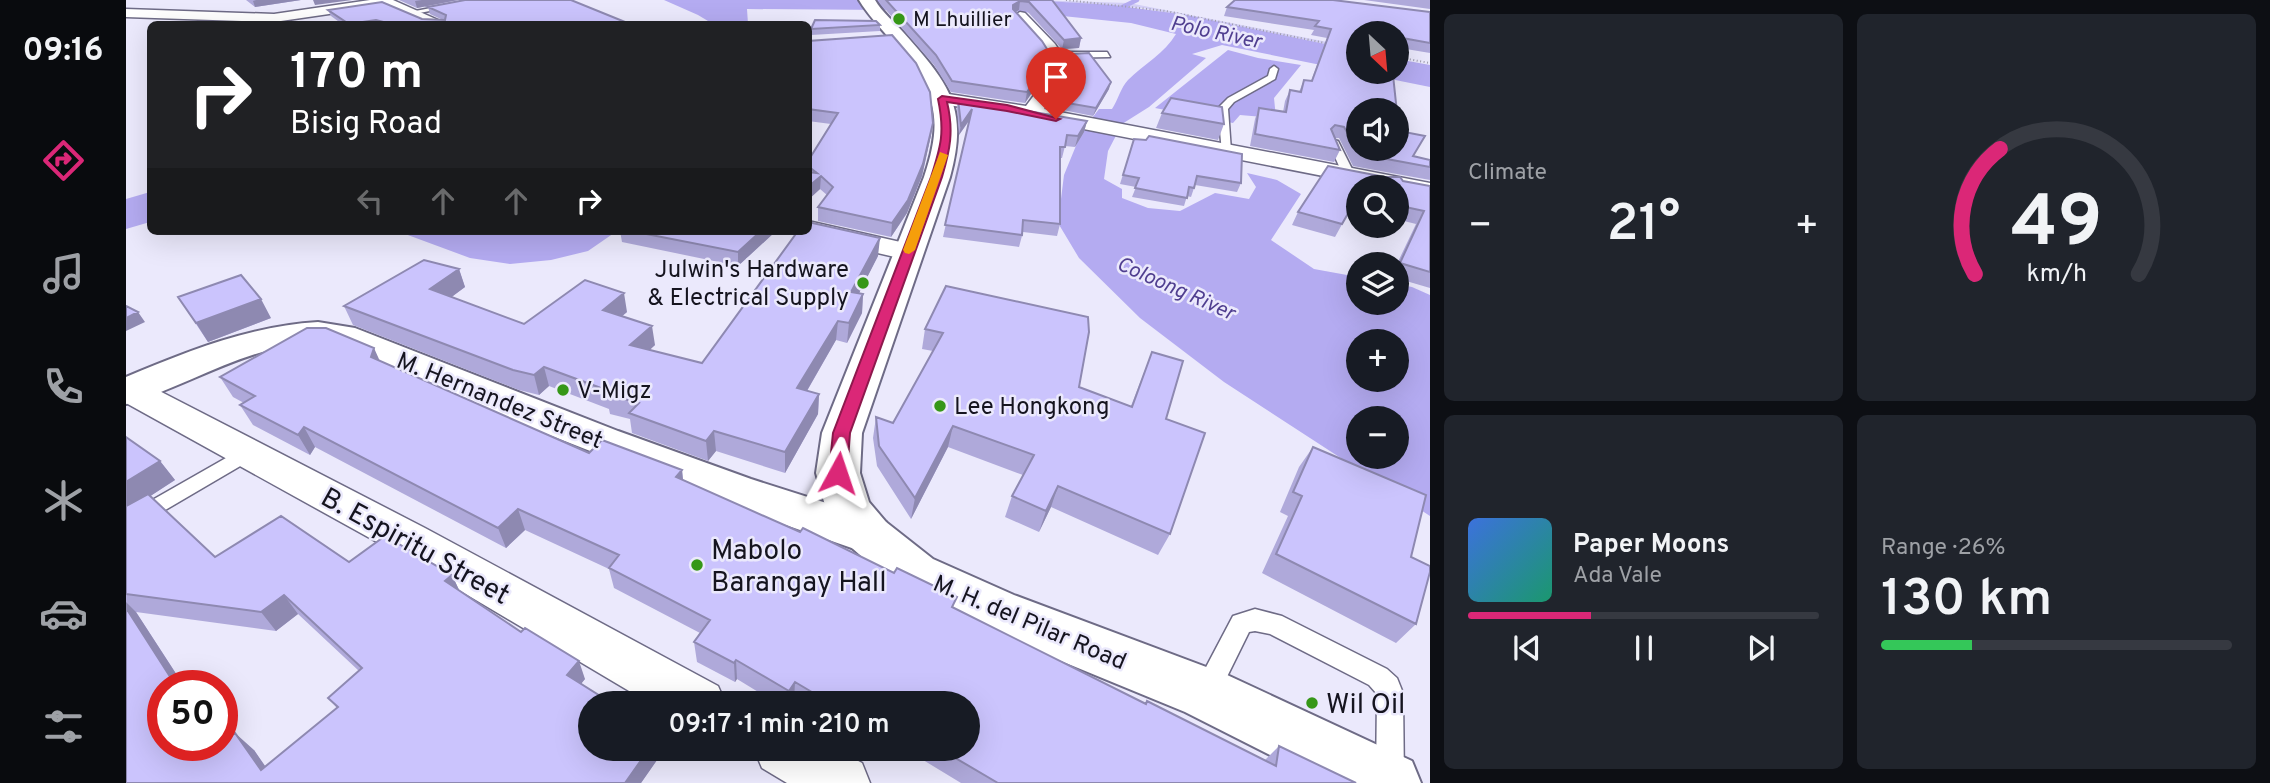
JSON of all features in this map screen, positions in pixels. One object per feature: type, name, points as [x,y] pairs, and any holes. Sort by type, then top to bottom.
[{"type":"main road","name":"M. H. del Pilar Road","points":[[877,22],[933,81],[942,99],[948,123],[947,141],[842,433],[838,473],[849,509],[869,535],[916,574],[1205,693],[1390,783]]},
{"type":"main road","name":"M. Hernandez Street","points":[[128,390],[204,359],[252,344],[307,331],[327,331],[343,335],[575,432],[763,502],[869,535]]},
{"type":"street","points":[[126,13],[274,18],[384,1],[431,21]]},
{"type":"street","points":[[126,7],[152,14]]},
{"type":"street","points":[[1020,16],[1054,55],[1060,67],[1059,75],[1031,113]]},
{"type":"street","points":[[942,99],[1031,113],[1430,190]]},
{"type":"street","points":[[812,230],[908,253]]},
{"type":"street","name":"B. Espiritu Street","points":[[128,390],[410,540],[677,691]]},
{"type":"street","points":[[803,761],[842,783]]},
{"type":"lane","points":[[409,13],[484,0]]},
{"type":"lane","points":[[1054,55],[1107,55]]},
{"type":"lane","points":[[1226,151],[1223,108],[1231,100],[1272,77],[1274,68]]},
{"type":"lane","points":[[1334,141],[1348,173]]},
{"type":"lane","points":[[126,525],[247,453]]},
{"type":"lane","points":[[1205,693],[1241,624],[1255,620],[1273,624],[1378,677],[1388,687],[1390,783]]},
{"type":"path","points":[[1066,0],[1138,6],[1330,44]]},
{"type":"path","points":[[1409,59],[1430,63]]},
{"type":"shaded area","points":[[1030,0],[1129,3],[1346,46],[1346,50],[1143,8]]},
{"type":"water","points":[[664,0],[1029,0],[1113,5],[1186,15],[1346,48],[1346,70],[1222,45],[1192,54],[1206,58],[1149,107],[1122,124],[1108,151],[1104,179],[1122,189],[1122,198],[1148,208],[1180,211],[1215,193],[1249,199],[1256,187],[1247,173],[1277,180],[1301,194],[1271,240],[1314,269],[1346,275],[1346,315],[1409,315],[1409,286],[1430,295],[1430,516],[1358,469],[1409,469],[1409,406],[1346,406],[1346,461],[1224,382],[1140,318],[1079,258],[1058,223],[1064,175],[1082,131],[1099,109],[1112,109],[1128,80],[1160,53],[1176,34],[1131,23],[1013,11],[747,9],[748,21],[708,21]]},
{"type":"water","points":[[1228,50],[1301,65],[1274,98],[1276,118],[1240,115],[1233,123],[1155,108]]},
{"type":"water","points":[[1409,61],[1430,65],[1430,87],[1409,83]]},
{"type":"water","points":[[408,235],[611,235],[588,251],[551,260],[510,264],[470,258]]},
{"type":"building","points":[[465,0],[571,0],[623,21],[344,21],[328,10],[382,2],[422,19],[445,20],[446,15],[428,7]]},
{"type":"building","points":[[886,0],[1052,0],[1081,38],[1064,40],[1029,2],[1020,1],[1013,5],[1013,9],[1042,41],[1052,57],[1027,92],[952,81],[936,55]]},
{"type":"building","points":[[1235,0],[1333,0],[1430,12],[1430,43],[1409,39],[1409,21],[1346,21],[1346,84],[1394,84],[1395,98],[1346,98],[1346,130],[1344,127],[1335,125],[1331,129],[1340,150],[1255,134],[1259,108],[1286,112],[1290,90],[1301,92],[1304,80],[1312,81],[1331,29],[1315,26],[1319,21],[1227,7]]},
{"type":"building","points":[[815,20],[876,21],[880,25],[812,29]]},
{"type":"building","points":[[892,35],[916,63],[930,92],[933,123],[923,164],[908,200],[892,223],[818,207],[833,187],[821,176],[812,184],[812,172],[817,173],[812,169],[812,155],[838,113],[812,110],[812,41]]},
{"type":"building","points":[[1089,53],[1111,82],[1096,108],[1050,100],[1072,69],[1074,61],[1070,54]]},
{"type":"building","points":[[1171,98],[1222,107],[1224,124],[1162,113]]},
{"type":"building","points":[[958,99],[1087,121],[1078,136],[1067,135],[1065,147],[1060,147],[1060,224],[1023,220],[1022,235],[945,225],[972,109],[961,125]]},
{"type":"building","points":[[1409,133],[1425,136],[1413,156],[1430,160],[1430,167],[1398,161],[1409,161]]},
{"type":"building","points":[[1149,136],[1242,154],[1241,183],[1197,176],[1194,188],[1189,187],[1187,198],[1135,188],[1139,178],[1123,175],[1134,139],[1146,140]]},
{"type":"building","points":[[1328,166],[1375,175],[1346,175],[1346,217],[1342,224],[1298,212]]},
{"type":"building","points":[[1409,182],[1430,186],[1430,272],[1409,266],[1409,252],[1405,252],[1424,211],[1409,208]]},
{"type":"building","points":[[812,223],[880,238],[851,292],[863,294],[849,323],[838,321],[797,388],[819,394],[785,452],[714,431],[706,441],[629,413],[639,403],[606,394],[609,391],[544,367],[534,375],[513,370],[344,306],[424,260],[459,269],[430,289],[524,324],[585,280],[624,293],[603,310],[652,326],[630,345],[702,363],[795,235],[812,235]]},
{"type":"building","points":[[651,235],[757,235],[738,252]]},
{"type":"building","points":[[241,275],[261,299],[196,323],[178,297]]},
{"type":"building","points":[[946,286],[1088,317],[1089,332],[1079,387],[1132,407],[1152,352],[1183,361],[1166,419],[1205,433],[1170,534],[1058,486],[1046,511],[1012,496],[1034,455],[953,426],[915,498],[879,446],[876,417],[893,423],[943,333],[925,329]]},
{"type":"building","points":[[126,306],[138,312],[126,318]]},
{"type":"building","points":[[307,328],[326,328],[374,348],[371,357],[589,453],[602,440],[682,470],[676,477],[800,532],[803,528],[894,573],[897,568],[957,597],[952,607],[1276,766],[1279,746],[1356,783],[998,783],[960,761],[980,761],[980,691],[810,691],[795,682],[789,691],[736,660],[734,663],[694,642],[710,620],[609,568],[619,555],[518,509],[498,528],[304,427],[298,435],[240,405],[255,396],[220,377]]},
{"type":"building","points":[[126,437],[160,461],[126,482]]},
{"type":"building","points":[[1313,447],[1346,461],[1346,469],[1365,469],[1426,495],[1411,557],[1430,566],[1416,624],[1276,554],[1302,496],[1293,492]]},
{"type":"building","points":[[148,494],[215,557],[281,516],[349,562],[385,536],[452,575],[445,581],[521,632],[525,628],[579,661],[567,675],[592,691],[578,691],[578,761],[641,761],[625,783],[126,783],[126,608],[166,670],[147,670],[147,761],[238,761],[238,737],[261,770],[338,707],[328,698],[362,668],[284,595],[261,612],[126,594],[126,506]]},
{"type":"waterway","points":[[1114,11],[1137,0]]},
{"type":"waterway","points":[[126,215],[147,207]]},
{"type":"slow traffic","points":[[909,250],[943,155]]},
{"type":"place","name":"M Lhuillier","points":[[899,19]]},
{"type":"place","name":"Julwin's Hardware & Electrical Supply","points":[[863,283]]},
{"type":"place","name":"V-Migz","points":[[563,390]]},
{"type":"place","name":"Lee Hongkong","points":[[940,406]]},
{"type":"place","name":"Mabolo Barangay Hall","points":[[697,565]]},
{"type":"place","name":"Wil Oil","points":[[1312,703]]},
{"type":"route","points":[[838,473],[842,433],[937,177],[947,141],[948,123],[942,99],[1007,108],[1056,119]]},
{"type":"water label","name":"Polo River","points":[[1216,32]]},
{"type":"water label","name":"Coloong River","points":[[1176,288]]}]
